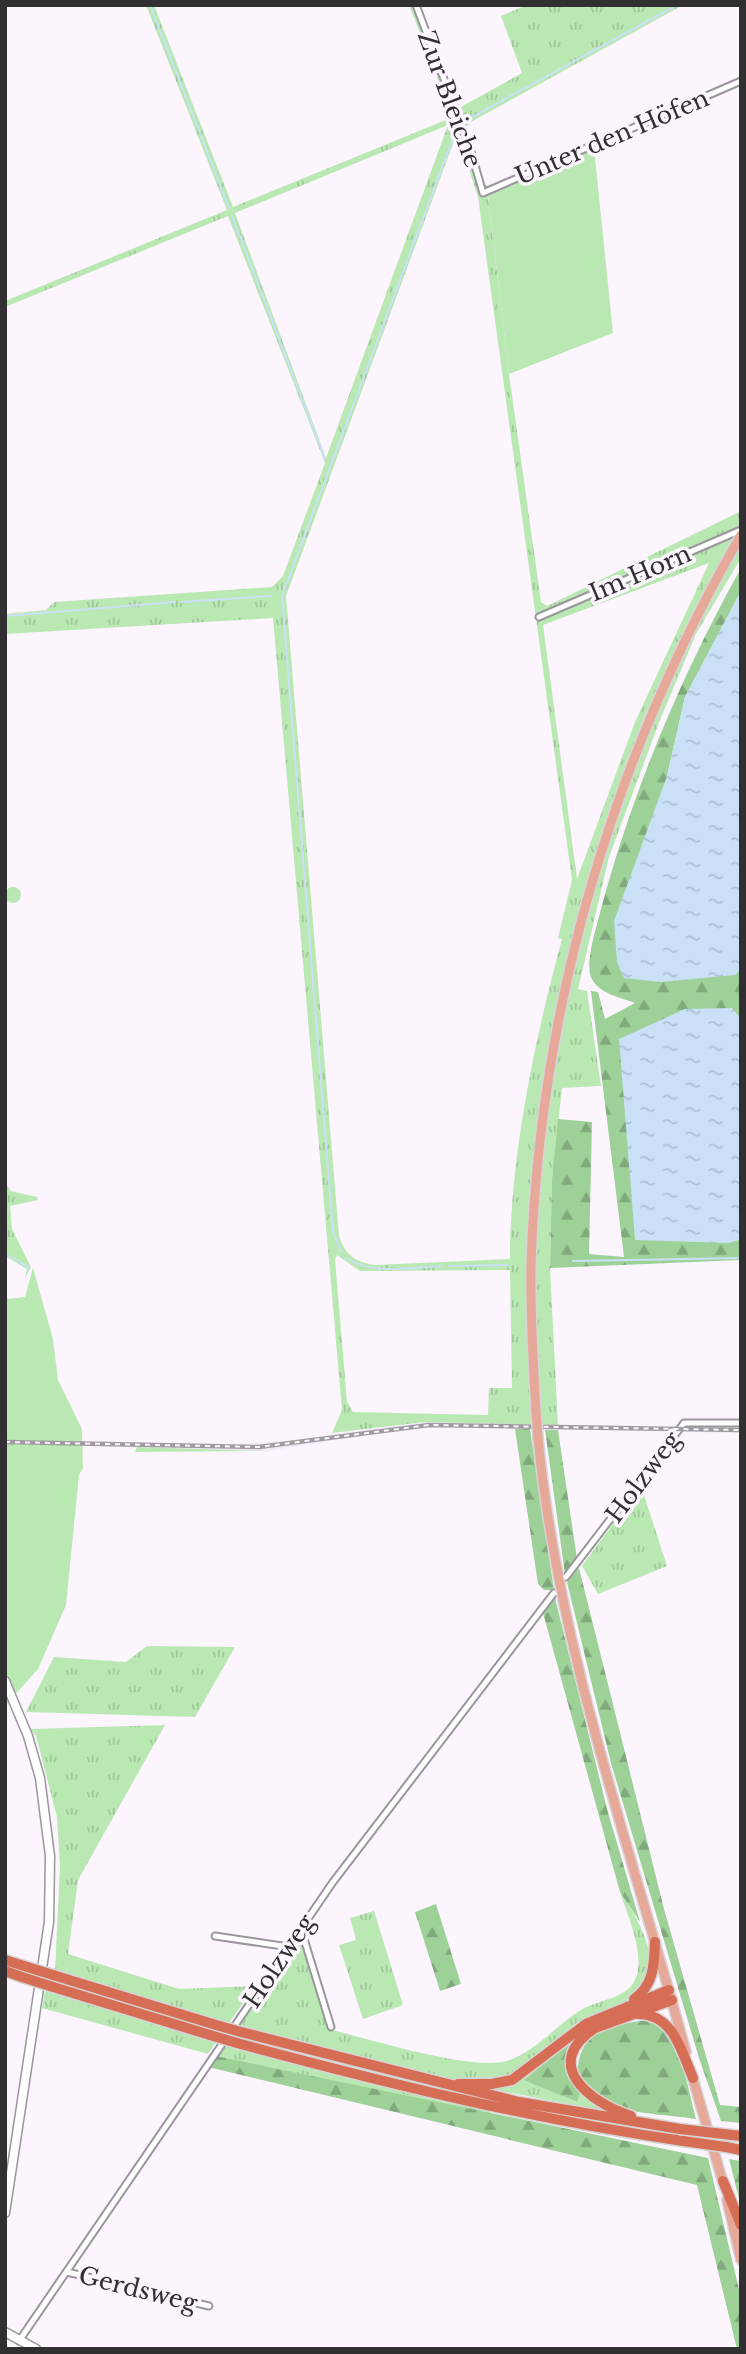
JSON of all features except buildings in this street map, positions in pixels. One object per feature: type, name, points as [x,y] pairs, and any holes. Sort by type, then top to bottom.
[{"type":"highway","points":[[651,2123],[597,2103],[576,2082],[573,2060],[578,2042],[620,2013],[649,1983],[655,1942]]},
{"type":"highway","points":[[5,1960],[50,1986],[237,2043],[446,2097],[602,2129],[741,2149]]},
{"type":"highway","points":[[5,1971],[53,1975],[216,2025],[437,2084],[519,2102],[680,2129],[741,2136]]},
{"type":"highway","points":[[437,2084],[491,2084],[512,2080],[586,2024],[670,1995]]},
{"type":"highway","points":[[620,2013],[642,2013],[667,2024],[693,2078]]},
{"type":"highway","points":[[723,2181],[741,2225]]},
{"type":"main road","points":[[741,532],[679,651],[645,727],[595,866],[568,967],[547,1081],[534,1205],[531,1267],[538,1438],[550,1534],[580,1676],[723,2181],[741,2260]]},
{"type":"main road","points":[[5,1681],[37,1768],[50,1856],[49,1922],[5,2213]]},
{"type":"main road","points":[[5,2332],[36,2349]]},
{"type":"street","name":"Zur Bleiche","points":[[416,5],[469,145],[483,193]]},
{"type":"street","name":"Unter den Höfen","points":[[483,193],[741,81]]},
{"type":"street","name":"Im Horn","points":[[539,617],[741,532]]},
{"type":"street","name":"Holzweg","points":[[566,1577],[684,1423],[741,1423]]},
{"type":"street","name":"Holzweg","points":[[19,2341],[301,1929],[384,1813],[554,1593]]},
{"type":"street","points":[[301,1929],[331,2027]]},
{"type":"street","points":[[215,1936],[289,1947]]},
{"type":"street","name":"Gerdsweg","points":[[67,2272],[209,2306]]},
{"type":"shaded area","points":[[425,1422],[741,1428],[741,1433],[421,1427],[267,1451],[5,1444],[5,1441],[234,1444],[287,1441]]},
{"type":"green space","points":[[146,5],[154,5],[233,207],[453,117],[409,5],[420,5],[459,108],[522,73],[501,16],[527,5],[683,5],[469,123],[467,128],[483,183],[488,186],[717,88],[719,93],[488,196],[509,374],[541,602],[547,606],[741,511],[741,558],[696,634],[660,720],[609,857],[578,989],[587,991],[601,1086],[562,1088],[552,1179],[550,1268],[558,1425],[425,1422],[332,1433],[342,1410],[273,618],[5,634],[5,614],[46,610],[54,602],[272,587],[283,576],[325,463],[228,216],[5,307],[5,301],[227,210]],"holes":[[[448,125],[326,458],[235,213]],[[457,133],[478,197],[572,880],[558,938],[562,939],[542,1016],[519,1139],[510,1259],[375,1265],[352,1257],[339,1236],[286,596]],[[709,563],[635,722],[577,879],[543,625]],[[337,1255],[360,1271],[510,1270],[512,1388],[489,1388],[488,1415],[353,1412],[347,1402],[335,1259]]]},
{"type":"green space","points":[[594,148],[613,333],[509,374],[488,196]]},
{"type":"green space","points":[[741,568],[741,591],[685,697],[667,776],[734,975],[741,969],[741,1019],[731,1008],[728,1243],[741,1239],[741,1260],[550,1268],[552,1179],[558,1119],[592,1122],[589,1254],[624,1257],[591,991],[598,992],[605,1019],[635,1003],[610,994],[594,983],[590,970],[590,953],[628,821],[660,734],[698,650]]},
{"type":"green space","points":[[13,887],[21,895],[13,903],[5,895]]},
{"type":"green space","points":[[5,1182],[11,1191],[37,1197],[38,1200],[10,1206],[12,1229],[31,1267],[25,1278],[27,1269],[5,1256]]},
{"type":"green space","points":[[33,1268],[53,1339],[58,1380],[82,1429],[83,1468],[79,1475],[66,1605],[38,1669],[5,1706],[5,1299],[25,1297]]},
{"type":"green space","points":[[515,1429],[530,1429],[554,1590],[544,1590],[538,1584]]},
{"type":"green space","points":[[545,1430],[558,1430],[577,1559],[565,1574]]},
{"type":"green space","points":[[137,1447],[267,1451],[135,1452]]},
{"type":"green space","points":[[641,1486],[667,1566],[598,1594],[582,1566]]},
{"type":"green space","points":[[579,1568],[664,1909],[720,2105],[741,2107],[741,2123],[721,2121],[699,2058],[611,1763],[567,1582]]},
{"type":"green space","points":[[555,1598],[607,1809],[640,1922],[620,1892],[543,1613]]},
{"type":"green space","points":[[147,1646],[235,1647],[195,1717],[26,1712],[54,1657],[126,1662]]},
{"type":"green space","points":[[165,1725],[78,1880],[68,1954],[179,1989],[255,1986],[229,2023],[55,1971],[60,1866],[57,1817],[36,1736],[30,1729]]},
{"type":"green space","points":[[620,1892],[635,1916],[647,1944],[650,1958],[644,1984],[628,2000],[575,2025],[580,2033],[525,2079],[576,2102],[580,2093],[604,2111],[496,2090],[490,2115],[211,2055],[300,1928],[332,2030],[449,2059],[494,2063],[510,2060],[529,2050],[579,2011],[619,1995],[633,1983],[638,1972],[637,1945]]},
{"type":"green space","points":[[436,1904],[461,1984],[440,1991],[415,1912]]},
{"type":"green space","points":[[374,1911],[403,2005],[363,2019],[339,1945],[356,1940],[350,1918]]},
{"type":"green space","points":[[45,1991],[216,2042],[208,2054],[42,2008]]},
{"type":"green space","points":[[650,2020],[669,2036],[676,2049],[696,2119],[645,2113],[607,2104],[596,2098],[581,2080],[578,2071],[580,2054],[593,2036],[614,2026]]},
{"type":"green space","points":[[580,2033],[574,2047],[572,2063],[574,2080],[580,2093],[577,2102],[524,2080]]},
{"type":"green space","points":[[211,2055],[708,2158],[741,2298],[741,2349],[737,2349],[697,2185],[204,2066]]},
{"type":"green space","points":[[729,2159],[741,2161],[741,2207]]},
{"type":"water","points":[[741,591],[741,969],[735,975],[661,982],[624,978],[617,962],[614,921],[667,776],[685,697]]},
{"type":"water","points":[[732,1008],[741,1019],[741,1239],[729,1243],[635,1240],[619,1039],[685,1009]]},
{"type":"waterway","points":[[150,5],[229,208]]},
{"type":"waterway","points":[[465,121],[677,5]]},
{"type":"waterway","points":[[341,1252],[333,1231],[282,596],[456,130]]},
{"type":"waterway","points":[[232,216],[325,459]]},
{"type":"waterway","points":[[181,602],[270,596]]},
{"type":"waterway","points":[[5,616],[175,602]]},
{"type":"waterway","points":[[5,1254],[30,1268]]},
{"type":"waterway","points":[[346,1258],[357,1264],[381,1269],[442,1266]]},
{"type":"waterway","points":[[573,1261],[741,1258]]},
{"type":"waterway","points":[[449,1266],[508,1265]]},
{"type":"railway","points":[[5,1442],[259,1447],[429,1425],[741,1430]]}]
